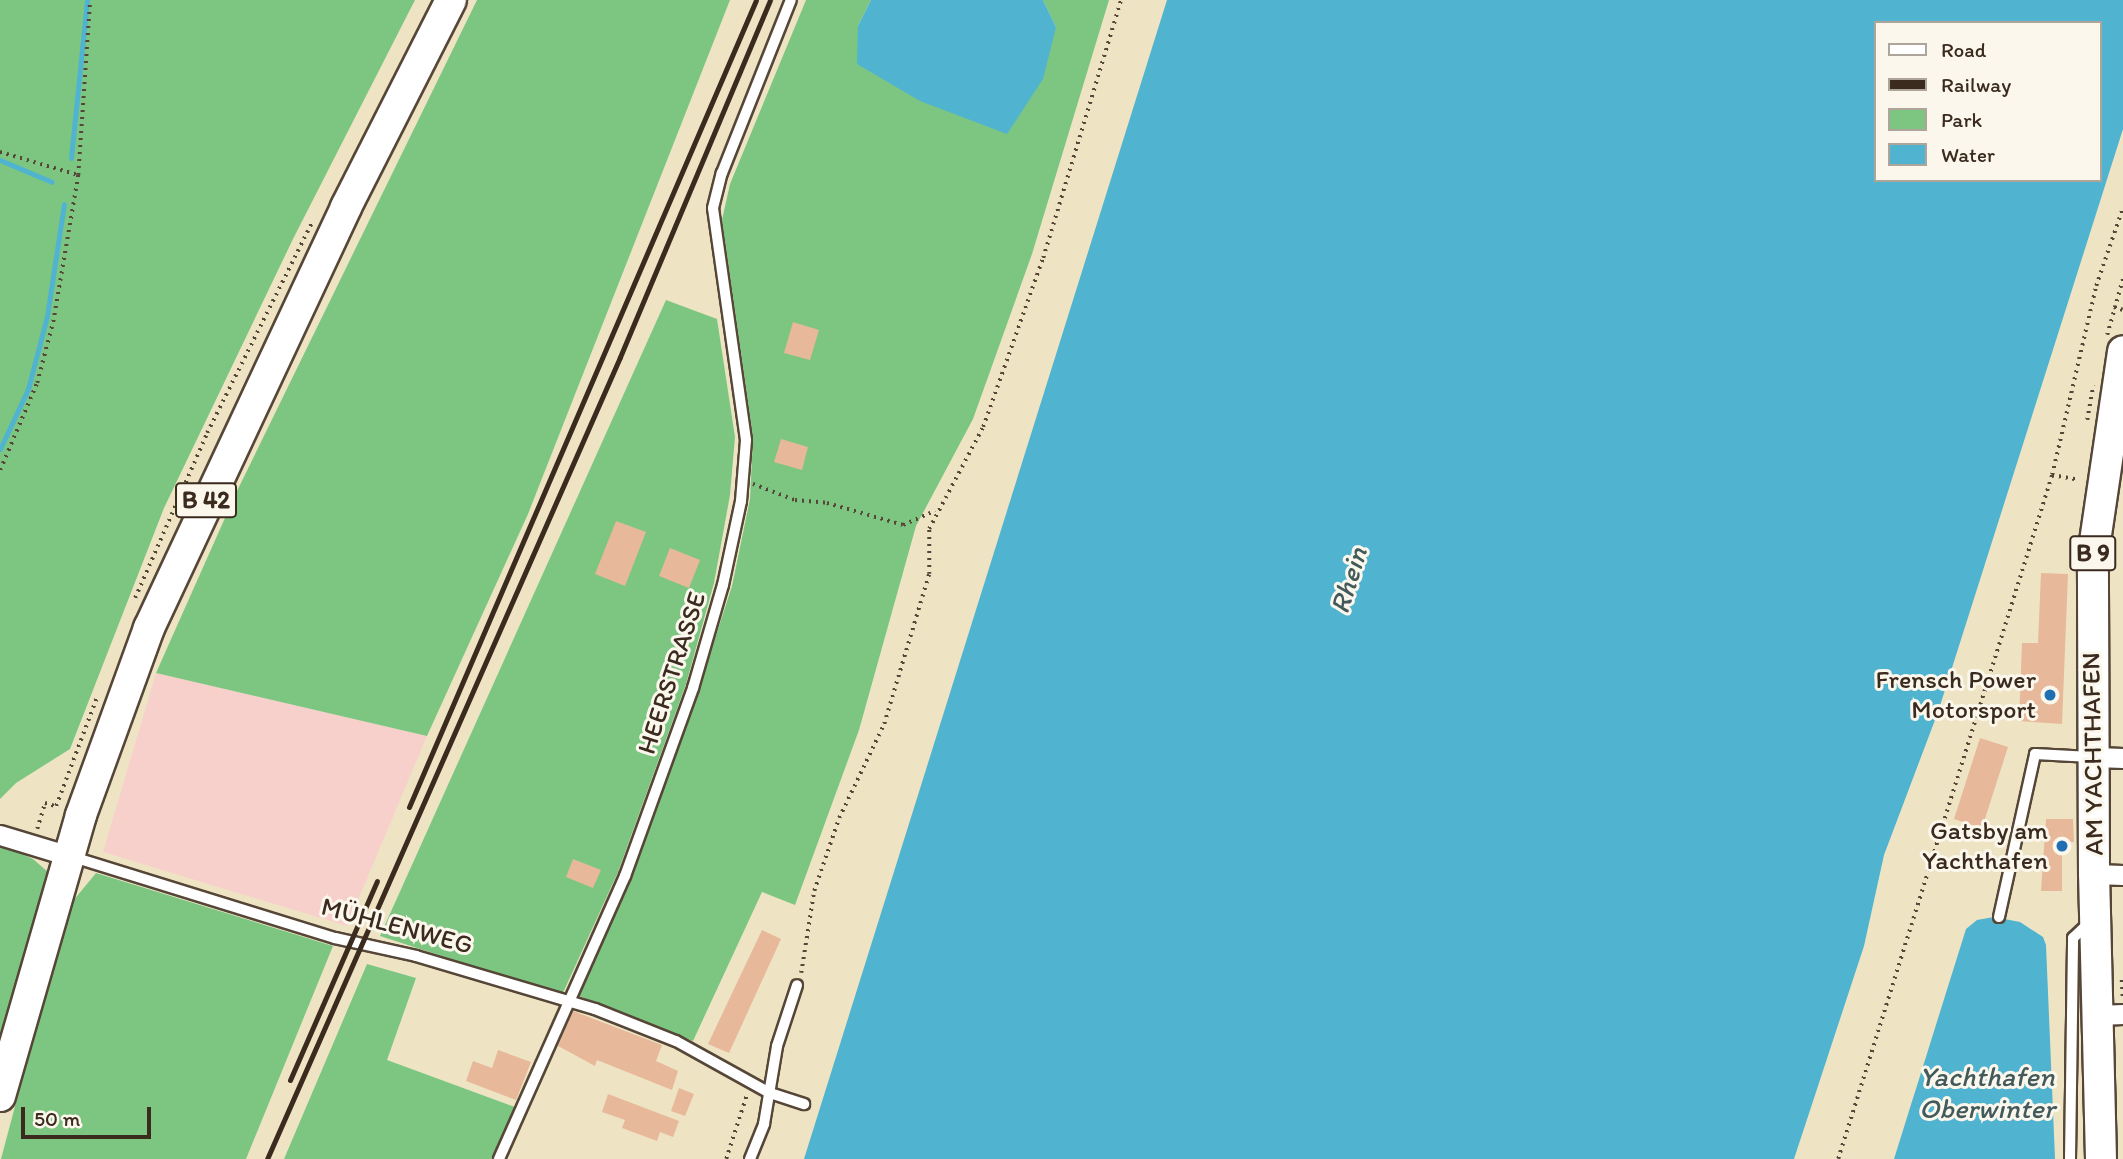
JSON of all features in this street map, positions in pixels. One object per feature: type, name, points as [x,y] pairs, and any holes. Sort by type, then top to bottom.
[{"type":"main road","name":"B 42","points":[[0,1096],[81,815],[149,628],[193,529],[451,0]]},
{"type":"main road","name":"AM YACHTHAFEN","points":[[2101,1159],[2110,1014],[2095,918],[2094,874],[2109,757],[2093,555],[2123,351]]},
{"type":"street","name":"MÜHLENWEG","points":[[0,835],[69,856]]},
{"type":"street","points":[[2094,874],[2123,875]]},
{"type":"lane","name":"HEERSTRASSE","points":[[499,1159],[625,876],[693,688],[723,585],[744,481],[746,440],[713,208],[722,173],[791,0]]},
{"type":"lane","points":[[1999,917],[2035,754],[2109,757]]},
{"type":"lane","name":"MÜHLENWEG","points":[[69,856],[335,938],[416,956],[568,1001],[676,1041],[771,1093],[804,1104]]},
{"type":"lane","points":[[2070,1159],[2073,938],[2095,918]]},
{"type":"lane","points":[[750,1159],[771,1093],[777,1046],[797,985]]},
{"type":"path","points":[[0,470],[37,383],[53,321],[78,175],[90,0]]},
{"type":"path","points":[[797,985],[808,946],[814,891],[839,818],[884,724],[929,574],[929,529],[983,427],[1043,258],[1121,0]]},
{"type":"path","points":[[0,152],[78,175]]},
{"type":"path","points":[[1838,1159],[2052,475],[2096,286],[2123,207]]},
{"type":"path","points":[[2114,307],[2123,310]]},
{"type":"path","points":[[2052,475],[2079,480]]},
{"type":"path","points":[[744,481],[795,500],[827,503],[902,525],[937,510]]},
{"type":"path","points":[[32,844],[45,803],[81,815]]},
{"type":"path","points":[[726,1159],[752,1082]]},
{"type":"shaded area","points":[[156,673],[427,736],[347,926],[103,852]]},
{"type":"green space","points":[[0,0],[415,0],[293,239],[164,508],[70,749],[16,783],[0,799]]},
{"type":"green space","points":[[477,0],[730,0],[528,514],[427,736],[156,673],[237,491]]},
{"type":"green space","points":[[806,0],[871,0],[858,26],[1056,27],[1043,0],[1109,0],[1032,254],[973,419],[916,526],[859,730],[795,905],[762,892],[693,1041],[579,996],[698,691],[732,586],[750,499],[753,437],[722,220],[730,184]]},
{"type":"green space","points":[[666,300],[717,319],[735,437],[730,495],[714,583],[686,684],[618,872],[562,995],[380,936]]},
{"type":"green space","points":[[0,844],[33,859],[48,872],[0,1049]]},
{"type":"green space","points":[[96,873],[333,946],[246,1159],[1,1159],[68,907]]},
{"type":"green space","points":[[367,964],[416,978],[387,1060],[515,1107],[491,1159],[284,1159]]},
{"type":"water","points":[[871,0],[1043,0],[1056,27],[1043,79],[1007,134],[920,101],[857,64],[858,26]]},
{"type":"water","name":"Rhein","points":[[1167,0],[2123,0],[2123,129],[1938,712],[1884,855],[1864,946],[1794,1159],[804,1159]]},
{"type":"water","name":"Yachthafen Oberwinter","points":[[1994,917],[2020,922],[2043,937],[2046,945],[2055,1159],[1894,1159],[1966,929],[1977,920]]},
{"type":"building","points":[[793,322],[819,330],[810,360],[784,353]]},
{"type":"building","points":[[781,439],[808,447],[802,470],[774,462]]},
{"type":"building","points":[[616,521],[646,532],[625,586],[595,574]]},
{"type":"building","points":[[670,548],[700,560],[689,588],[659,576]]},
{"type":"building","points":[[2041,573],[2068,574],[2062,724],[2019,721],[2022,643],[2038,643]]},
{"type":"building","points":[[1980,738],[2008,747],[1982,828],[1954,819]]},
{"type":"building","points":[[2046,819],[2073,819],[2074,842],[2062,842],[2062,891],[2041,891]]},
{"type":"building","points":[[573,859],[601,870],[593,888],[566,877]]},
{"type":"building","points":[[762,930],[781,939],[729,1053],[708,1044]]},
{"type":"building","points":[[573,1011],[662,1045],[656,1061],[678,1071],[672,1090],[597,1060],[595,1066],[558,1046]]},
{"type":"building","points":[[498,1050],[531,1062],[516,1100],[466,1081],[473,1061],[492,1068]]},
{"type":"building","points":[[679,1088],[694,1094],[685,1116],[671,1111]]},
{"type":"building","points":[[608,1094],[679,1121],[673,1137],[660,1132],[657,1141],[622,1128],[625,1120],[602,1112]]},
{"type":"waterway","points":[[71,158],[87,0]]},
{"type":"waterway","points":[[0,160],[52,182]]},
{"type":"waterway","points":[[0,449],[28,389],[47,316],[64,204]]},
{"type":"railway","points":[[409,807],[756,0]]},
{"type":"railway","points":[[267,1159],[620,357],[770,0]]},
{"type":"railway","points":[[290,1080],[377,881]]},
{"type":"place","name":"Frensch Power Motorsport","points":[[2050,695]]},
{"type":"place","name":"Gatsby am Yachthafen","points":[[2062,846]]}]
